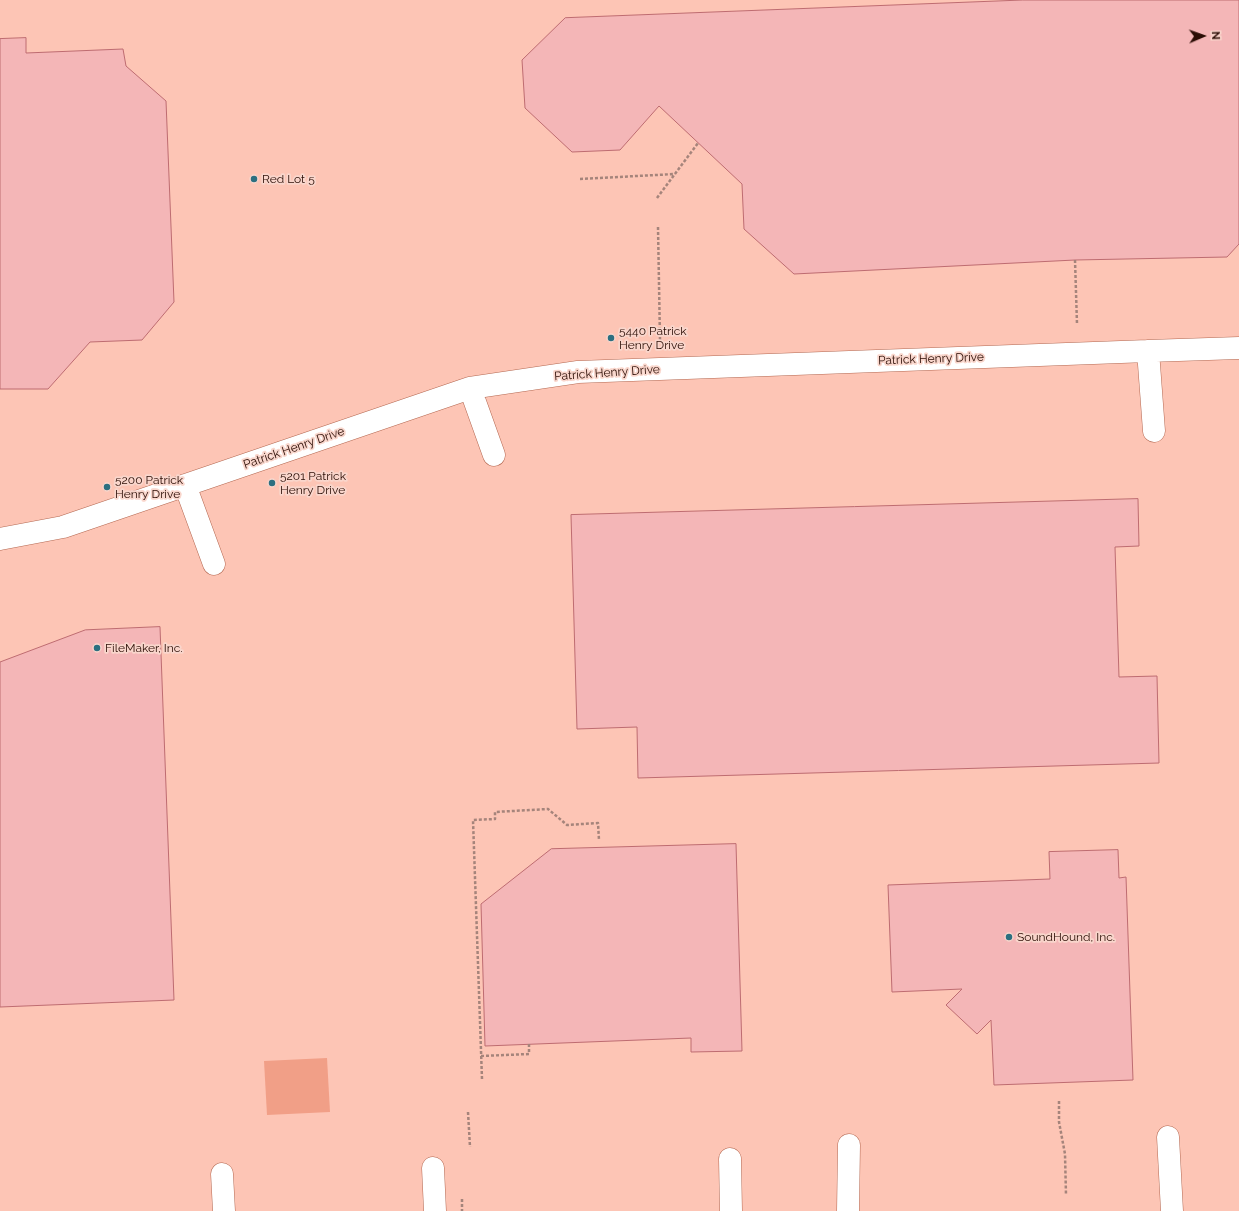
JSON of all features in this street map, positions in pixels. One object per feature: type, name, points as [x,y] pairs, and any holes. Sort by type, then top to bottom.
[{"type":"street","name":"Patrick Henry Drive","points":[[0,539],[63,527],[470,388],[578,372],[1239,348]]},
{"type":"street","points":[[1148,351],[1154,431]]},
{"type":"street","points":[[470,388],[494,455]]},
{"type":"street","points":[[185,486],[214,564]]},
{"type":"street","points":[[1168,1137],[1172,1211]]},
{"type":"street","points":[[848,1211],[849,1145]]},
{"type":"street","points":[[730,1159],[731,1211]]},
{"type":"street","points":[[433,1168],[435,1211]]},
{"type":"street","points":[[222,1174],[224,1211]]},
{"type":"path","points":[[657,198],[698,143]]},
{"type":"path","points":[[580,179],[675,174]]},
{"type":"path","points":[[658,227],[660,340]]},
{"type":"path","points":[[1075,260],[1077,324]]},
{"type":"path","points":[[482,1079],[473,820],[495,819],[495,812],[548,809],[567,825],[598,823],[599,840]]},
{"type":"path","points":[[481,1056],[529,1054],[529,1044]]},
{"type":"path","points":[[1059,1101],[1059,1122],[1065,1154],[1066,1195]]},
{"type":"path","points":[[468,1112],[470,1147]]},
{"type":"path","points":[[462,1199],[462,1211]]},
{"type":"shaded area","points":[[0,0],[1239,0],[1239,1211],[0,1211]]},
{"type":"shaded area","points":[[327,1058],[330,1112],[267,1115],[264,1061]]},
{"type":"building","points":[[1023,0],[1239,0],[1239,244],[1227,257],[1075,260],[794,274],[744,229],[742,184],[659,106],[620,150],[572,152],[525,108],[522,60],[565,18]]},
{"type":"building","points":[[26,38],[26,53],[123,49],[126,66],[166,101],[174,302],[142,340],[90,342],[48,389],[0,389],[0,39]]},
{"type":"building","points":[[1138,499],[1139,546],[1115,547],[1119,677],[1157,676],[1159,763],[638,778],[637,727],[577,729],[571,515]]},
{"type":"building","points":[[160,627],[174,1000],[0,1007],[0,662],[85,630]]},
{"type":"building","points":[[736,844],[742,1051],[691,1052],[691,1038],[485,1046],[481,904],[551,849]]},
{"type":"building","name":"SoundHound, Inc.","points":[[1118,850],[1119,878],[1126,877],[1133,1080],[994,1085],[991,1020],[977,1034],[946,1005],[962,989],[892,992],[888,885],[1050,879],[1049,852]]},
{"type":"place","name":"Red Lot 5","points":[[254,179]]},
{"type":"place","name":"5440 Patrick Henry Drive","points":[[611,338]]},
{"type":"place","name":"5201 Patrick Henry Drive","points":[[272,483]]},
{"type":"place","name":"5200 Patrick Henry Drive","points":[[107,487]]},
{"type":"place","name":"FileMaker, Inc.","points":[[97,648]]},
{"type":"place","name":"SoundHound, Inc.","points":[[1009,937]]}]
